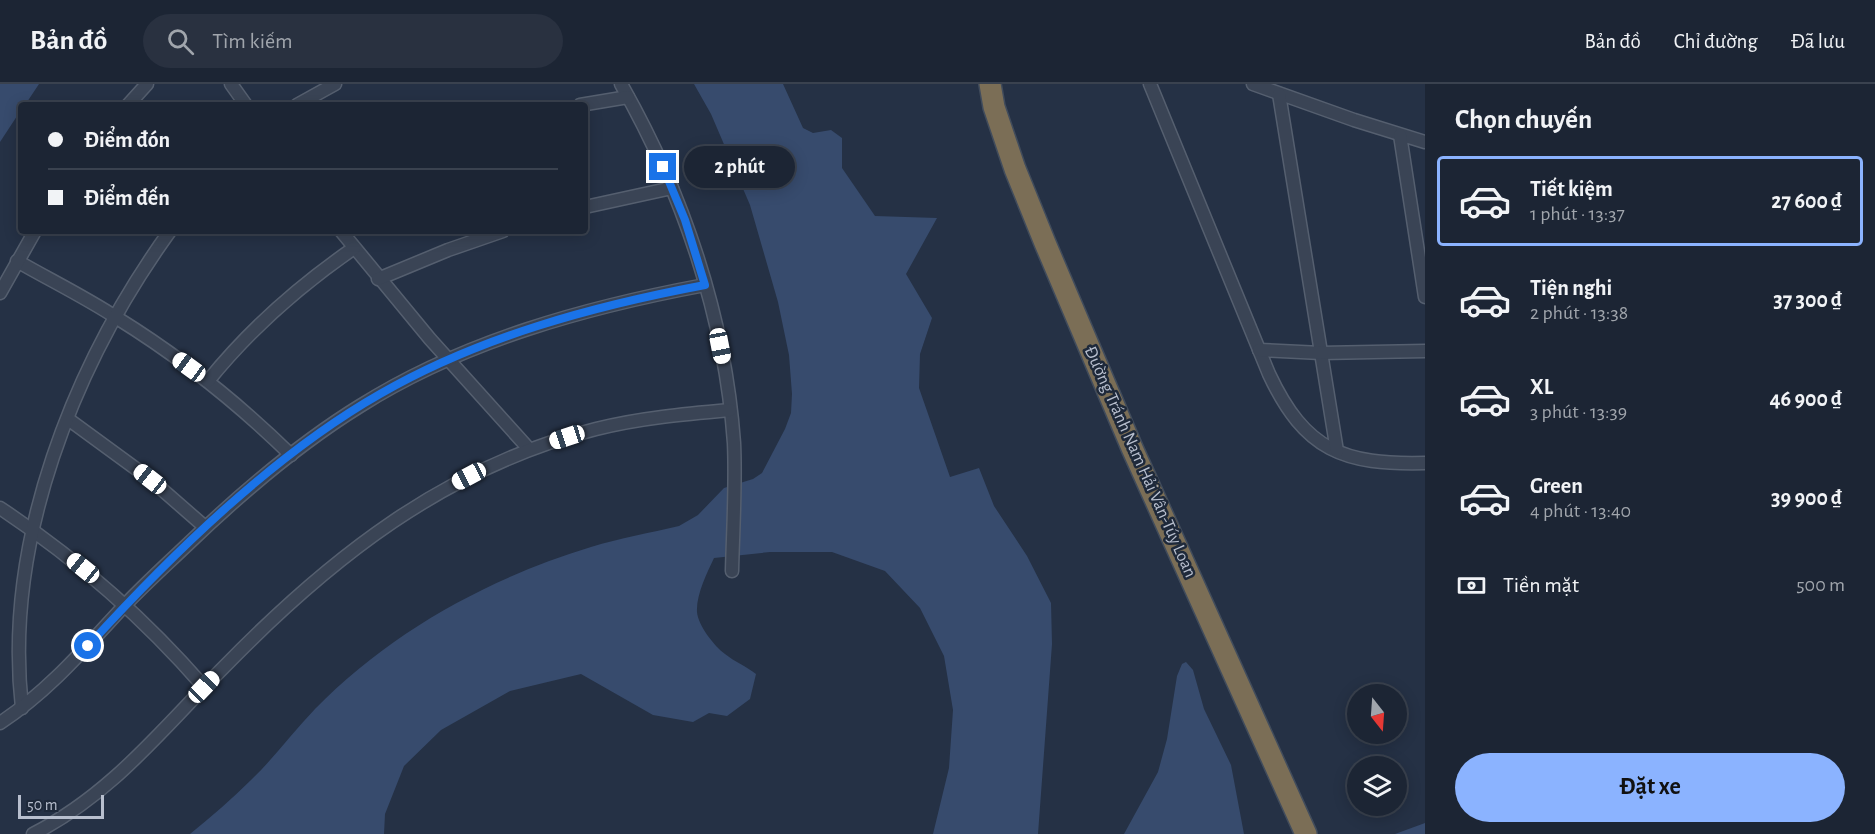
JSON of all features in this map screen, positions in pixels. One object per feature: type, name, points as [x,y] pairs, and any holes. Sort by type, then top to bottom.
[{"type":"highway","name":"Đường Tránh Nam Hải Vân-Túy Loan","points":[[990,84],[994,107],[1032,212],[1132,448],[1306,834]]},
{"type":"street","points":[[131,102],[147,84]]},
{"type":"street","points":[[231,84],[244,102]]},
{"type":"street","points":[[302,102],[335,84]]},
{"type":"street","points":[[621,84],[672,188],[705,285],[721,350],[730,410],[734,470],[732,571]]},
{"type":"street","points":[[1150,84],[1259,350],[1281,399],[1292,416],[1312,435],[1337,451],[1373,462],[1425,463]]},
{"type":"street","points":[[1252,84],[1425,142]]},
{"type":"street","points":[[1279,94],[1337,451]]},
{"type":"street","points":[[588,104],[628,97]]},
{"type":"street","points":[[1400,135],[1425,297]]},
{"type":"street","points":[[588,206],[672,188]]},
{"type":"street","points":[[0,293],[33,234]]},
{"type":"street","points":[[22,708],[19,669],[24,576],[46,482],[68,419],[94,357],[141,273],[168,234]]},
{"type":"street","points":[[343,234],[378,279],[529,449]]},
{"type":"street","points":[[378,279],[495,234]]},
{"type":"street","points":[[207,381],[240,343],[270,314],[306,283],[354,248]]},
{"type":"street","points":[[17,261],[116,317],[207,381],[291,454]]},
{"type":"street","points":[[0,723],[22,708],[62,674],[126,605],[205,527],[291,454],[361,405],[448,360],[496,341],[583,313],[652,295],[705,285]]},
{"type":"street","points":[[1259,350],[1321,353],[1425,351]]},
{"type":"street","points":[[33,834],[71,813],[122,772],[204,687],[292,602],[340,560],[391,521],[462,479],[529,449],[612,425],[730,410]]},
{"type":"street","points":[[68,419],[144,474],[205,527]]},
{"type":"street","points":[[0,508],[69,556],[126,605],[204,687]]},
{"type":"water","points":[[0,84],[39,84],[27,102],[18,102],[18,115],[0,142]]},
{"type":"water","points":[[694,84],[783,84],[803,128],[813,133],[831,130],[842,138],[842,168],[875,216],[937,218],[906,274],[932,318],[920,354],[919,388],[950,477],[979,468],[994,506],[1027,556],[1051,603],[1052,644],[1038,834],[933,834],[949,768],[953,710],[944,656],[920,608],[885,571],[832,552],[770,552],[714,558],[700,591],[697,612],[707,635],[725,654],[756,674],[750,699],[727,716],[709,713],[693,722],[653,715],[581,674],[510,691],[441,730],[404,766],[385,814],[384,834],[190,834],[251,780],[315,709],[344,681],[408,632],[479,592],[553,560],[624,538],[679,526],[698,515],[724,488],[753,479],[762,473],[791,413],[789,355],[778,302],[750,205],[711,114]]},
{"type":"water","points":[[1186,662],[1193,670],[1204,709],[1231,765],[1244,834],[1124,834],[1158,772],[1167,739],[1177,676],[1182,664]]},
{"type":"water","points":[[1425,823],[1425,834],[1395,834]]},
{"type":"route","points":[[88,646],[142,588],[205,527],[291,454],[361,405],[448,360],[527,330],[625,302],[705,285],[685,220],[663,167]]}]
